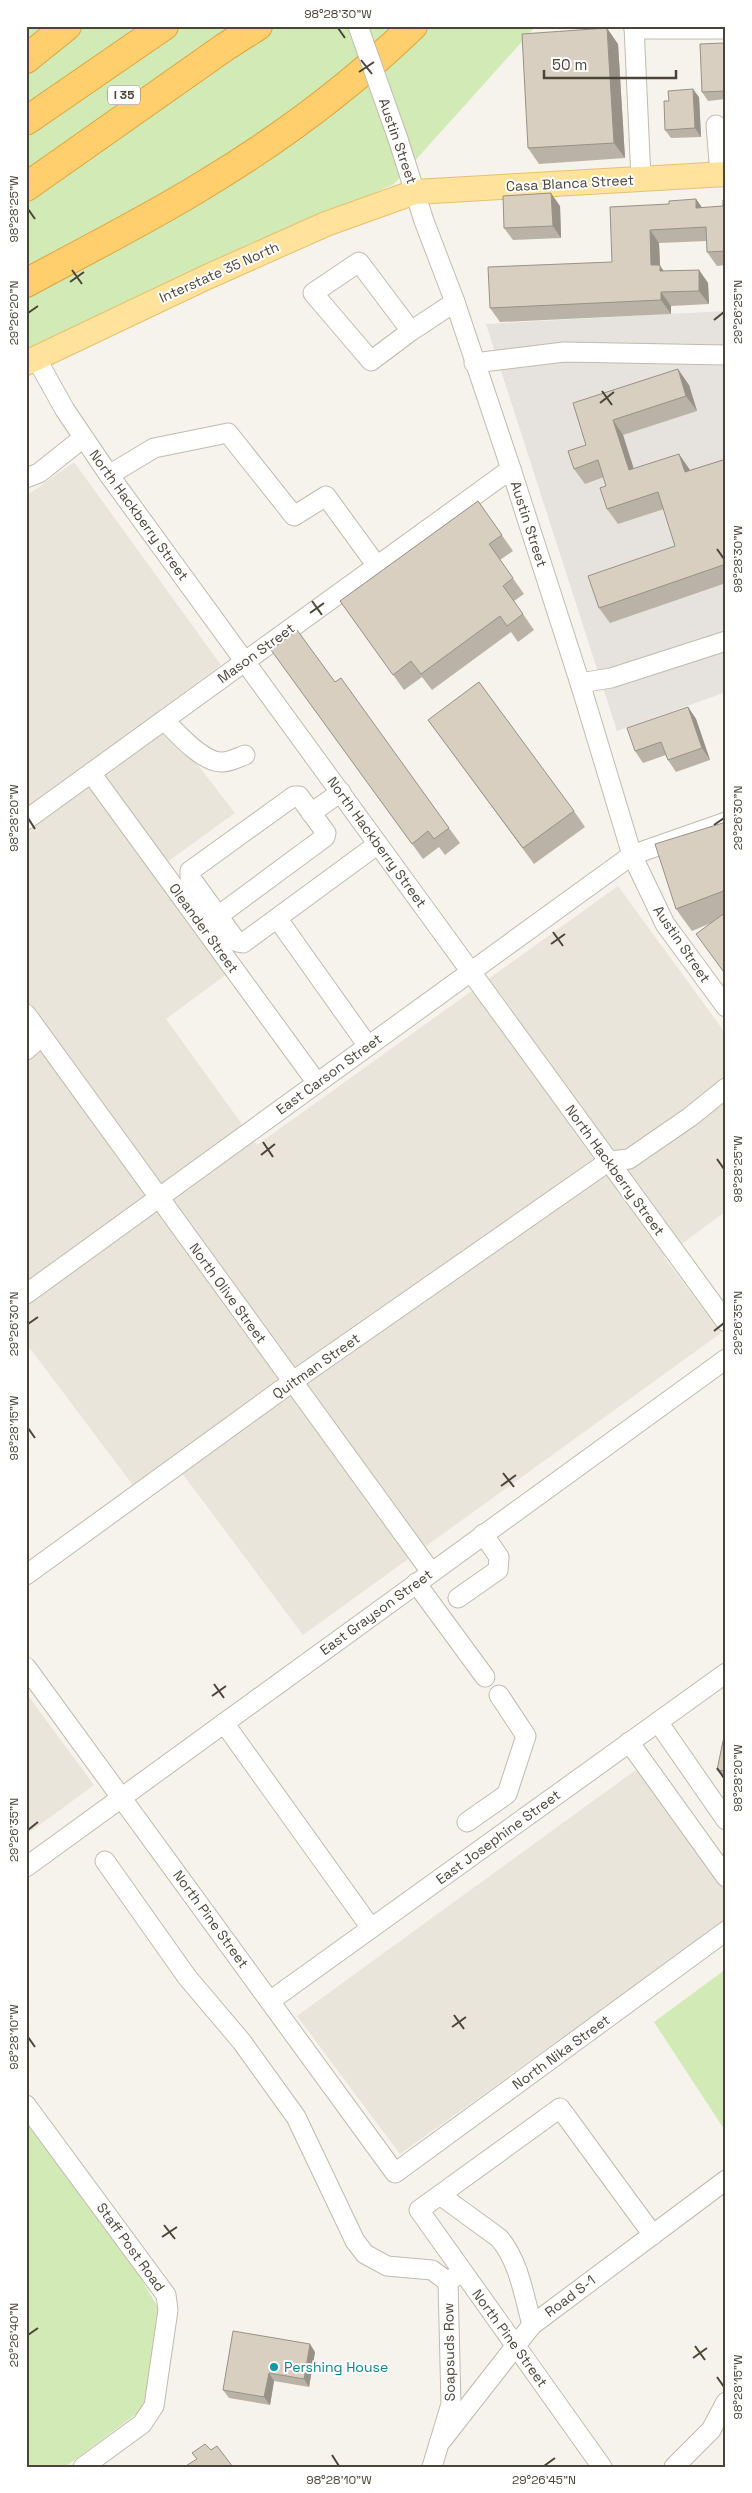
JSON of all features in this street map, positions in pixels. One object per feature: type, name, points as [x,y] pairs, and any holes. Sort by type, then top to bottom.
[{"type":"highway","points":[[26,36],[38,26]]},
{"type":"highway","points":[[26,59],[67,26]]},
{"type":"highway","name":"I 35","points":[[26,121],[164,26]]},
{"type":"highway","points":[[26,187],[224,36],[258,26]]},
{"type":"highway","points":[[26,284],[202,187],[251,154],[350,81],[414,26]]},
{"type":"highway","name":"I 35","points":[[26,166],[145,80],[224,36]]},
{"type":"main road","name":"Casa Blanca Street","points":[[415,192],[723,174]]},
{"type":"main road","name":"Interstate 35 North","points":[[31,360],[207,277],[326,224],[415,192]]},
{"type":"street","name":"Austin Street","points":[[358,26],[455,302],[511,469],[580,684],[632,855],[665,924],[726,1007]]},
{"type":"street","points":[[641,179],[634,28],[726,29]]},
{"type":"street","points":[[716,125],[723,174]]},
{"type":"street","points":[[411,331],[359,262],[313,293],[371,361],[411,331],[455,302]]},
{"type":"street","points":[[474,363],[564,352],[726,356]]},
{"type":"street","name":"North Hackberry Street","points":[[31,360],[109,476],[246,661],[726,1322]]},
{"type":"street","points":[[109,476],[154,448],[228,433],[294,516],[326,496],[377,566]]},
{"type":"street","points":[[26,478],[39,473],[83,438]]},
{"type":"street","name":"Mason Street","points":[[26,820],[511,469]]},
{"type":"street","points":[[580,684],[611,678],[726,641]]},
{"type":"street","points":[[164,720],[212,761],[228,761],[245,755]]},
{"type":"street","name":"Oleander Street","points":[[91,773],[317,1083]]},
{"type":"street","points":[[312,813],[341,792]]},
{"type":"street","points":[[218,916],[325,837],[326,833],[312,813],[299,796],[294,796],[190,871],[190,877],[218,916],[237,942],[243,943],[378,844]]},
{"type":"street","name":"East Carson Street","points":[[26,1294],[632,855],[726,822]]},
{"type":"street","points":[[277,918],[368,1046]]},
{"type":"street","name":"North Olive Street","points":[[26,1014],[292,1382],[423,1578],[485,1677]]},
{"type":"street","points":[[26,1050],[42,1036]]},
{"type":"street","points":[[609,1160],[629,1160],[690,1117],[726,1088]]},
{"type":"street","name":"Quitman Street","points":[[26,1575],[292,1382],[609,1160]]},
{"type":"street","name":"East Grayson Street","points":[[26,1867],[726,1359]]},
{"type":"street","points":[[458,1598],[498,1570],[499,1557],[483,1534]]},
{"type":"street","name":"North Pine Street","points":[[26,1666],[395,2172]]},
{"type":"street","name":"East Josephine Street","points":[[270,2001],[726,1673]]},
{"type":"street","points":[[467,1822],[507,1794],[526,1736],[498,1695]]},
{"type":"street","points":[[658,1722],[726,1820]]},
{"type":"street","points":[[224,1723],[370,1928]]},
{"type":"street","points":[[629,1742],[726,1878]]},
{"type":"street","points":[[485,1809],[502,1833]]},
{"type":"street","points":[[105,1860],[187,1977],[242,2042],[296,2117],[355,2241],[365,2254],[387,2266],[432,2270],[455,2277]]},
{"type":"street","name":"North Nika Street","points":[[395,2172],[726,1931]]},
{"type":"street","name":"Staff Post Road","points":[[26,2105],[166,2295],[168,2310],[154,2406],[142,2424],[83,2467]]},
{"type":"street","points":[[532,2324],[513,2259],[506,2245],[440,2195],[560,2108],[653,2235]]},
{"type":"street","name":"Road S-1","points":[[442,2440],[532,2324],[726,2180]]},
{"type":"street","name":"North Pine Street","points":[[440,2195],[418,2210],[455,2277],[515,2346],[602,2467]]},
{"type":"street","name":"Soapsuds Row","points":[[432,2467],[442,2440],[451,2404],[455,2277]]},
{"type":"street","points":[[674,2467],[711,2430],[726,2402]]},
{"type":"shaded area","points":[[726,311],[726,692],[617,731],[486,324]]},
{"type":"shaded area","points":[[74,462],[221,665],[157,712],[235,813],[155,871],[227,974],[166,1019],[257,1145],[618,886],[726,1034],[726,1211],[664,1257],[721,1333],[303,1635],[173,1461],[135,1488],[26,1343],[26,496]]},
{"type":"shaded area","points":[[26,1693],[94,1785],[26,1835]]},
{"type":"shaded area","points":[[637,1769],[726,1889],[726,1921],[400,2154],[297,2016]]},
{"type":"green space","points":[[26,26],[536,26],[394,184],[26,353]]},
{"type":"green space","points":[[726,1969],[726,2132],[654,2022]]},
{"type":"green space","points":[[26,2121],[126,2253],[160,2311],[143,2409],[65,2467],[26,2467]]},
{"type":"building","points":[[607,28],[614,143],[528,148],[522,34]]},
{"type":"building","points":[[724,43],[726,91],[702,92],[700,44]]},
{"type":"building","points":[[693,89],[695,128],[665,130],[664,101],[669,101],[668,91]]},
{"type":"building","points":[[551,193],[553,226],[504,228],[503,196]]},
{"type":"building","points":[[696,199],[696,208],[723,206],[723,200],[726,200],[726,251],[707,252],[706,227],[650,230],[651,265],[660,265],[660,271],[699,270],[699,291],[661,292],[661,300],[490,308],[488,267],[612,262],[610,207],[669,204],[669,201]]},
{"type":"building","points":[[678,369],[686,396],[613,420],[629,470],[679,454],[685,472],[726,459],[726,564],[599,608],[588,576],[675,546],[658,492],[607,509],[600,488],[606,486],[598,460],[574,469],[568,451],[586,445],[573,403]]},
{"type":"building","points":[[478,501],[502,535],[489,544],[513,578],[503,586],[523,614],[507,626],[500,616],[421,674],[411,661],[393,675],[340,601]]},
{"type":"building","points":[[297,630],[335,682],[341,678],[449,828],[434,839],[428,831],[412,844],[271,650]]},
{"type":"building","points":[[479,682],[574,811],[523,848],[428,720]]},
{"type":"building","points":[[688,707],[702,748],[668,760],[661,742],[635,751],[627,728]]},
{"type":"building","points":[[726,822],[726,890],[676,909],[655,844]]},
{"type":"building","points":[[726,912],[726,975],[696,934]]},
{"type":"building","points":[[726,1727],[726,1771],[717,1770]]},
{"type":"building","name":"Pershing House","points":[[233,2331],[310,2344],[304,2379],[269,2373],[264,2397],[223,2390]]},
{"type":"building","points":[[205,2444],[211,2450],[217,2446],[233,2467],[184,2467],[197,2459],[192,2453]]},
{"type":"place","name":"Pershing House","points":[[274,2367]]}]
